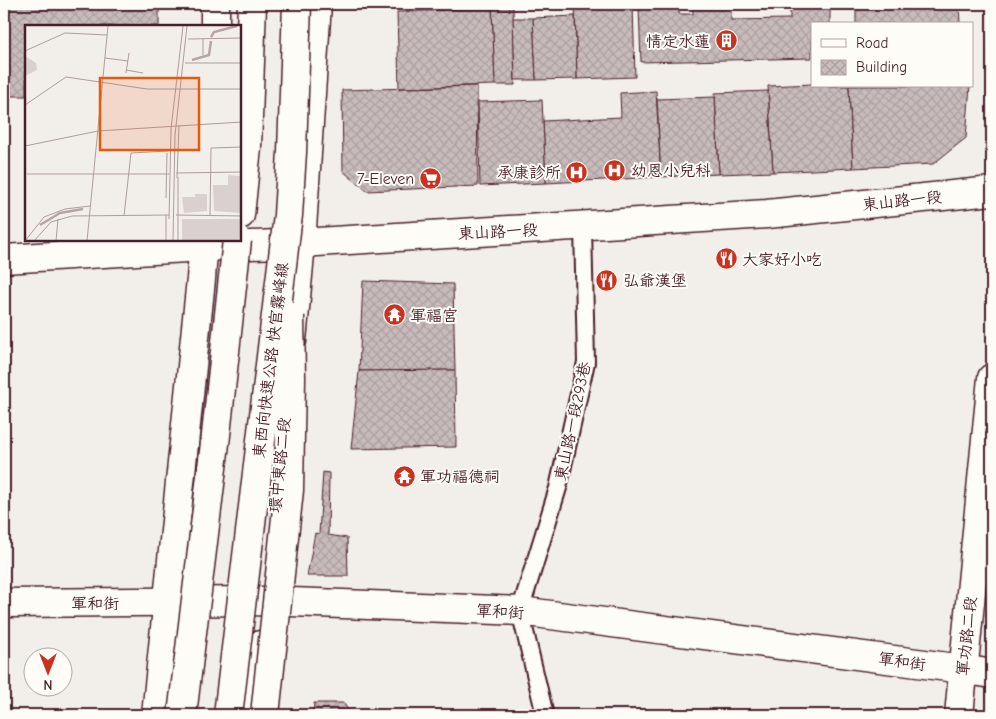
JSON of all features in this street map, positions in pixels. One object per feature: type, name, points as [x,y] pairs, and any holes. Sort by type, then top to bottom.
[{"type":"main road","points":[[215,4],[215,25]]},
{"type":"main road","points":[[241,205],[247,147],[252,4]]},
{"type":"main road","name":"東西向快速公路 快官霧峰線","points":[[228,715],[288,214],[297,4]]},
{"type":"main road","name":"環中東路二段","points":[[250,715],[266,602],[301,243],[317,4]]},
{"type":"main road","name":"東山路一段","points":[[4,259],[203,243],[301,243],[767,214],[992,191]]},
{"type":"main road","points":[[265,715],[290,490],[291,378],[288,214]]},
{"type":"main road","points":[[182,715],[216,435],[237,241]]},
{"type":"main road","points":[[156,715],[203,243]]},
{"type":"main road","name":"軍功路二段","points":[[959,715],[992,378]]},
{"type":"main road","name":"軍和街","points":[[4,603],[266,602],[520,611],[992,674]]},
{"type":"lane","name":"東山路一段293巷","points":[[520,611],[558,488],[586,362],[583,226]]},
{"type":"lane","points":[[520,611],[545,715]]},
{"type":"building","points":[[4,4],[159,4],[159,25],[25,25],[25,96],[4,96]]},
{"type":"building","points":[[575,4],[633,4],[635,77],[577,79]]},
{"type":"building","name":"情定水蓮","points":[[790,4],[830,4],[830,22],[811,22],[811,58],[641,62],[639,8],[679,7],[679,14],[693,14],[693,7],[731,6],[731,20],[790,19]]},
{"type":"building","points":[[856,4],[959,4],[960,22],[856,22]]},
{"type":"building","points":[[513,7],[515,85],[495,85],[492,8]]},
{"type":"building","points":[[492,8],[495,85],[399,88],[397,12]]},
{"type":"building","points":[[575,16],[577,79],[536,80],[533,18]]},
{"type":"building","points":[[513,18],[533,18],[536,80],[515,80]]},
{"type":"building","points":[[811,84],[811,88],[849,88],[853,168],[773,172],[768,86]]},
{"type":"building","points":[[477,86],[478,186],[367,191],[343,171],[342,90]]},
{"type":"building","points":[[849,88],[970,88],[966,138],[933,164],[853,168]]},
{"type":"building","points":[[656,91],[661,177],[546,183],[543,121],[621,117],[620,93]]},
{"type":"building","points":[[768,91],[773,172],[719,174],[715,93]]},
{"type":"building","points":[[715,97],[719,174],[661,177],[657,99]]},
{"type":"building","points":[[542,100],[546,183],[480,186],[478,102]]},
{"type":"building","points":[[363,281],[453,284],[455,370],[359,371]]},
{"type":"building","points":[[455,370],[456,447],[351,449],[359,371]]},
{"type":"building","points":[[323,472],[329,473],[328,535],[347,538],[348,576],[307,576],[315,533],[319,534]]},
{"type":"building","points":[[314,703],[344,703],[350,715],[313,715]]},
{"type":"place","name":"情定水蓮","points":[[726,41]]},
{"type":"place","name":"幼恩小兒科","points":[[615,170]]},
{"type":"place","name":"承康診所","points":[[577,172]]},
{"type":"place","name":"7-Eleven","points":[[430,178]]},
{"type":"place","name":"大家好小吃","points":[[726,259]]},
{"type":"place","name":"弘爺漢堡","points":[[607,280]]},
{"type":"place","name":"軍福宮","points":[[394,315]]},
{"type":"place","name":"軍功福德祠","points":[[404,476]]}]
